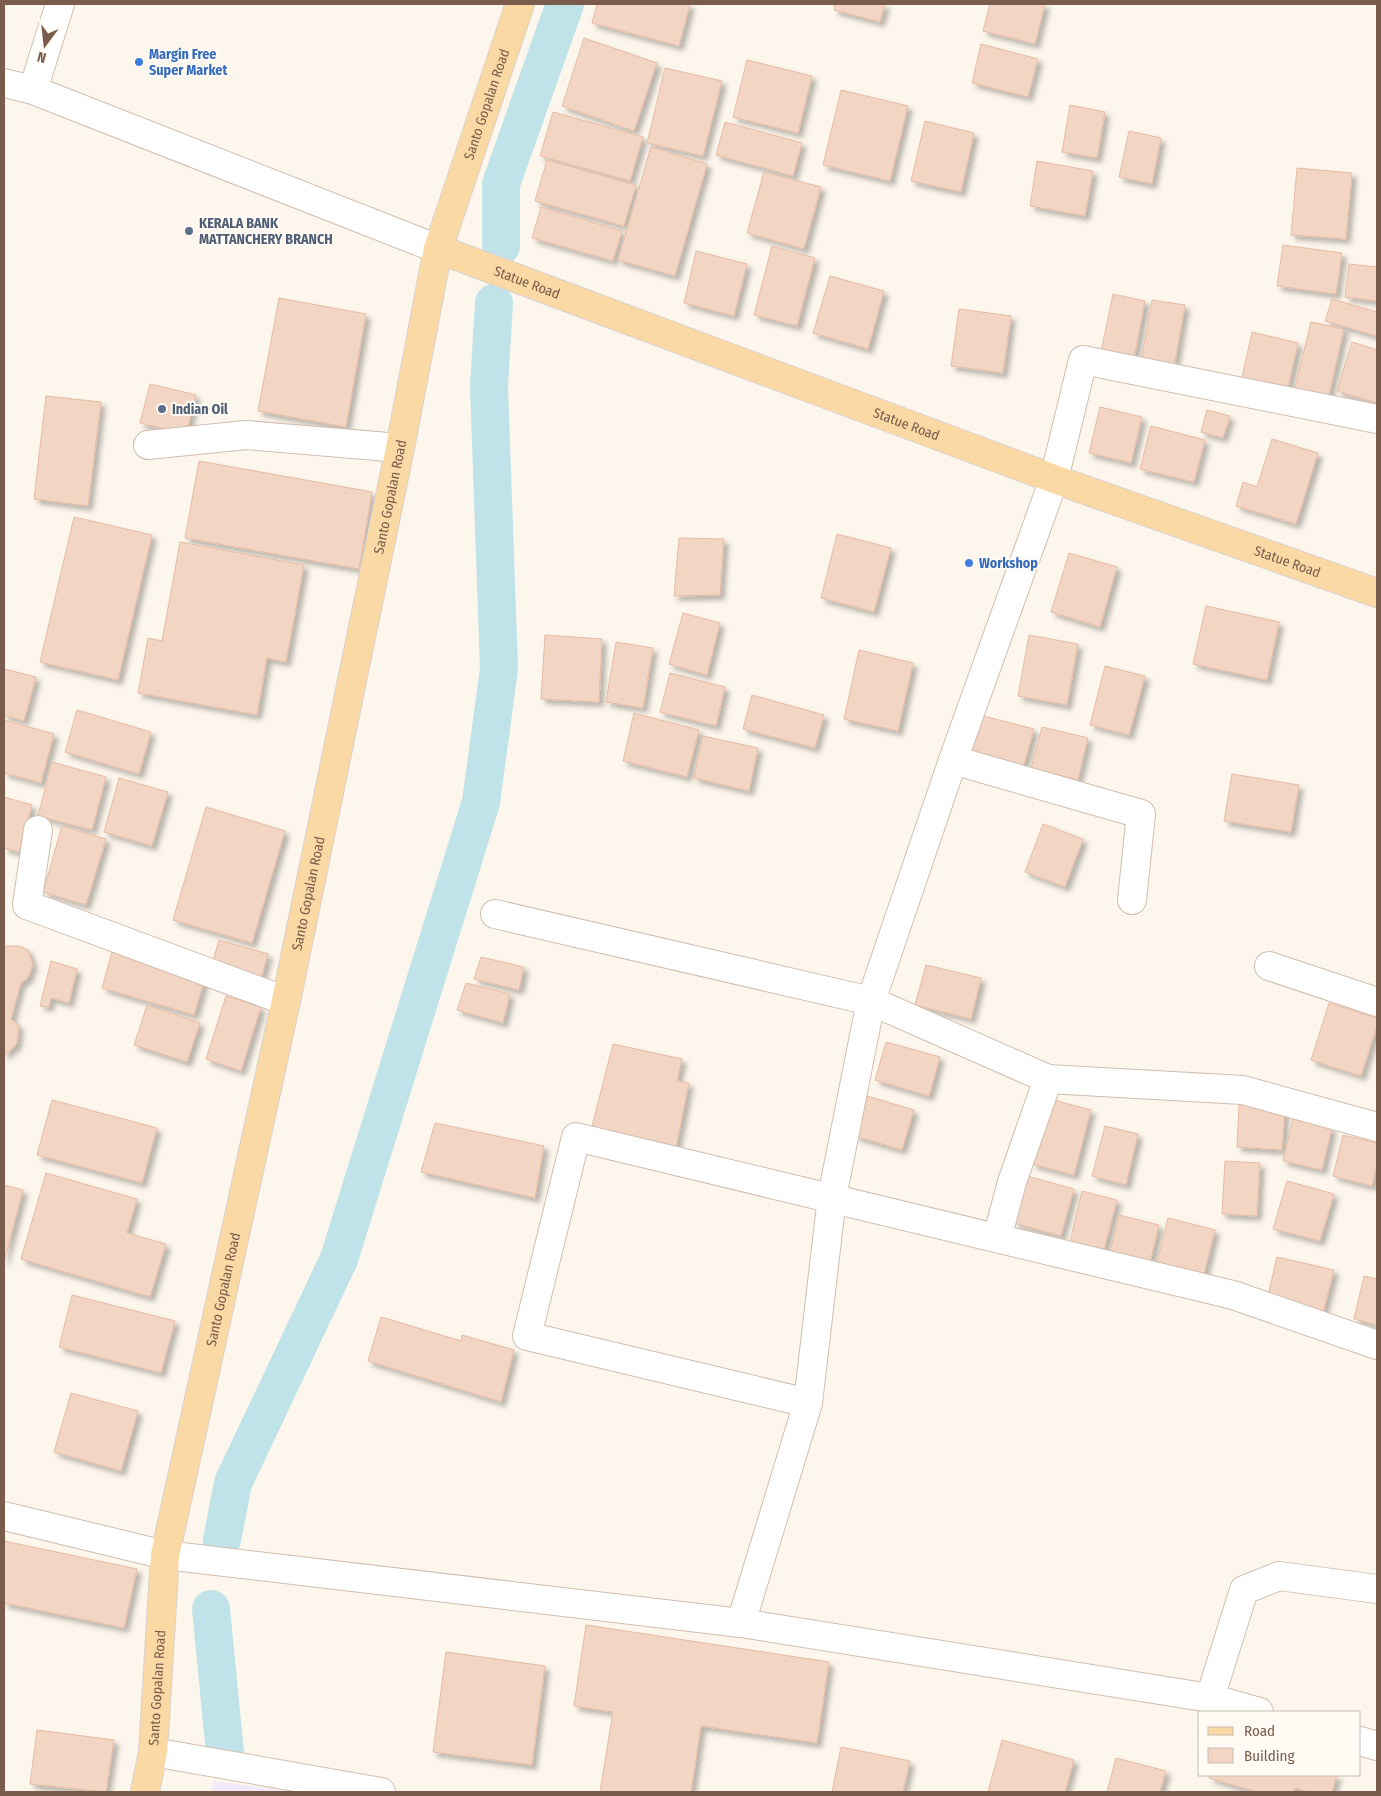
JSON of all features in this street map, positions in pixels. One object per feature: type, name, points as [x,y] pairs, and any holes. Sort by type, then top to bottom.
[{"type":"main road","name":"Santo Gopalan Road","points":[[145,1792],[153,1752],[166,1555],[286,1001],[400,448],[438,249],[520,4]]},
{"type":"main road","name":"Statue Road","points":[[438,249],[1054,479],[1377,594]]},
{"type":"street","points":[[33,90],[60,4]]},
{"type":"street","points":[[4,83],[33,90],[438,249]]},
{"type":"street","points":[[741,1623],[808,1403],[832,1197],[871,1001],[953,760],[1054,479],[1082,360],[1377,419]]},
{"type":"street","points":[[148,445],[246,435],[400,448]]},
{"type":"street","points":[[953,760],[1141,814],[1132,900]]},
{"type":"street","points":[[38,830],[27,905],[286,1001]]},
{"type":"street","points":[[495,914],[871,1001],[1048,1079],[1243,1090],[1377,1127]]},
{"type":"street","points":[[1269,966],[1377,1002]]},
{"type":"street","points":[[997,1238],[1012,1182],[1048,1079]]},
{"type":"street","points":[[808,1403],[528,1336],[576,1137],[832,1197],[1233,1296],[1377,1345]]},
{"type":"street","points":[[4,1516],[166,1555],[741,1623],[1210,1698],[1256,1711]]},
{"type":"street","points":[[1210,1698],[1244,1590],[1279,1576],[1377,1589]]},
{"type":"street","points":[[1361,1741],[1377,1746]]},
{"type":"street","points":[[153,1752],[381,1792]]},
{"type":"shaded area","points":[[214,1781],[292,1792],[211,1792]]},
{"type":"building","points":[[597,4],[690,4],[679,46],[592,23]]},
{"type":"building","points":[[835,4],[885,4],[880,22],[834,10]]},
{"type":"building","points":[[990,4],[1045,4],[1035,44],[983,31]]},
{"type":"building","points":[[584,38],[657,63],[634,131],[562,106]]},
{"type":"building","points":[[981,44],[1038,59],[1028,97],[972,83]]},
{"type":"building","points":[[747,60],[812,76],[798,133],[733,117]]},
{"type":"building","points":[[665,68],[722,81],[703,156],[647,143]]},
{"type":"building","points":[[841,90],[908,106],[890,181],[823,165]]},
{"type":"building","points":[[1070,105],[1105,112],[1097,158],[1062,152]]},
{"type":"building","points":[[553,112],[643,137],[630,181],[540,156]]},
{"type":"building","points":[[925,121],[974,133],[961,192],[911,181]]},
{"type":"building","points":[[725,122],[802,143],[793,176],[716,155]]},
{"type":"building","points":[[1129,131],[1161,138],[1152,184],[1119,177]]},
{"type":"building","points":[[651,147],[707,164],[675,276],[618,260]]},
{"type":"building","points":[[547,160],[636,185],[624,226],[535,201]]},
{"type":"building","points":[[1037,161],[1093,171],[1085,216],[1030,206]]},
{"type":"building","points":[[1297,168],[1352,173],[1346,239],[1291,235]]},
{"type":"building","points":[[764,172],[821,187],[804,249],[747,233]]},
{"type":"building","points":[[541,207],[622,231],[613,261],[532,238]]},
{"type":"building","points":[[1283,245],[1342,253],[1336,294],[1277,286]]},
{"type":"building","points":[[772,246],[815,258],[797,326],[754,315]]},
{"type":"building","points":[[696,251],[747,264],[734,316],[684,303]]},
{"type":"building","points":[[1349,264],[1377,267],[1377,301],[1345,297]]},
{"type":"building","points":[[830,276],[884,291],[868,349],[813,333]]},
{"type":"building","points":[[1113,294],[1145,301],[1134,359],[1101,352]]},
{"type":"building","points":[[279,298],[366,314],[346,427],[258,411]]},
{"type":"building","points":[[1332,299],[1377,312],[1377,336],[1325,321]]},
{"type":"building","points":[[1152,300],[1185,305],[1174,368],[1141,362]]},
{"type":"building","points":[[959,309],[1011,316],[1003,373],[951,366]]},
{"type":"building","points":[[1311,322],[1344,329],[1327,404],[1293,396]]},
{"type":"building","points":[[1252,332],[1298,343],[1287,392],[1241,382]]},
{"type":"building","points":[[1352,342],[1377,350],[1377,403],[1337,391]]},
{"type":"building","points":[[150,384],[196,395],[186,434],[140,423]]},
{"type":"building","points":[[46,396],[101,402],[88,506],[34,499]]},
{"type":"building","points":[[1100,407],[1142,417],[1131,463],[1089,453]]},
{"type":"building","points":[[1207,410],[1230,416],[1223,438],[1201,432]]},
{"type":"building","points":[[1151,426],[1205,440],[1194,482],[1140,469]]},
{"type":"building","points":[[1272,439],[1318,453],[1296,524],[1236,506],[1243,482],[1257,487]]},
{"type":"building","points":[[199,461],[372,492],[359,569],[185,538]]},
{"type":"building","points":[[74,517],[152,535],[118,680],[40,662]]},
{"type":"building","points":[[837,534],[891,548],[874,612],[821,598]]},
{"type":"building","points":[[679,538],[724,539],[720,595],[674,596]]},
{"type":"building","points":[[180,542],[304,565],[286,662],[267,658],[257,715],[138,693],[148,638],[162,641]]},
{"type":"building","points":[[1069,553],[1117,567],[1100,627],[1051,612]]},
{"type":"building","points":[[1206,606],[1279,622],[1267,680],[1193,664]]},
{"type":"building","points":[[683,613],[720,623],[707,675],[669,664]]},
{"type":"building","points":[[545,635],[602,639],[599,702],[541,699]]},
{"type":"building","points":[[1029,635],[1078,644],[1067,705],[1018,696]]},
{"type":"building","points":[[616,642],[653,648],[643,708],[606,702]]},
{"type":"building","points":[[859,650],[913,663],[898,731],[844,719]]},
{"type":"building","points":[[1105,666],[1145,676],[1129,735],[1090,725]]},
{"type":"building","points":[[4,669],[36,677],[24,721],[4,715]]},
{"type":"building","points":[[670,673],[725,687],[716,726],[660,712]]},
{"type":"building","points":[[752,695],[824,715],[815,748],[743,729]]},
{"type":"building","points":[[77,710],[151,732],[139,774],[65,752]]},
{"type":"building","points":[[634,713],[699,730],[687,777],[623,761]]},
{"type":"building","points":[[979,715],[1034,729],[1022,772],[968,757]]},
{"type":"building","points":[[4,720],[54,734],[41,783],[4,773]]},
{"type":"building","points":[[1042,727],[1088,738],[1078,780],[1031,768]]},
{"type":"building","points":[[703,736],[758,748],[749,791],[694,778]]},
{"type":"building","points":[[52,762],[106,777],[92,830],[38,816]]},
{"type":"building","points":[[1232,774],[1299,785],[1291,832],[1224,821]]},
{"type":"building","points":[[119,778],[168,792],[152,846],[104,832]]},
{"type":"building","points":[[4,797],[32,805],[19,852],[4,848]]},
{"type":"building","points":[[206,807],[285,831],[252,943],[173,920]]},
{"type":"building","points":[[1043,824],[1083,839],[1065,887],[1025,872]]},
{"type":"building","points":[[62,826],[106,839],[86,905],[43,892]]},
{"type":"building","points":[[219,940],[268,954],[261,979],[212,964]]},
{"type":"building","points":[[4,946],[19,946],[28,950],[33,965],[28,978],[21,983],[11,1019],[19,1026],[17,1044],[4,1056]]},
{"type":"building","points":[[112,952],[205,979],[194,1015],[102,988]]},
{"type":"building","points":[[481,957],[524,967],[519,990],[474,979]]},
{"type":"building","points":[[51,961],[77,969],[69,1003],[51,998],[49,1007],[40,1006]]},
{"type":"building","points":[[926,965],[981,978],[971,1019],[915,1005]]},
{"type":"building","points":[[466,983],[510,994],[503,1023],[457,1010]]},
{"type":"building","points":[[226,996],[261,1007],[241,1071],[206,1059]]},
{"type":"building","points":[[1329,1003],[1377,1018],[1377,1026],[1361,1076],[1311,1060]]},
{"type":"building","points":[[147,1005],[200,1023],[187,1062],[134,1045]]},
{"type":"building","points":[[886,1042],[940,1057],[929,1096],[875,1080]]},
{"type":"building","points":[[613,1044],[682,1059],[677,1081],[689,1083],[675,1153],[590,1134]]},
{"type":"building","points":[[867,1096],[914,1110],[902,1150],[855,1136]]},
{"type":"building","points":[[1050,1099],[1091,1110],[1074,1175],[1032,1164]]},
{"type":"building","points":[[52,1100],[157,1128],[142,1183],[37,1155]]},
{"type":"building","points":[[1239,1105],[1285,1109],[1282,1150],[1237,1147]]},
{"type":"building","points":[[1293,1119],[1332,1128],[1322,1170],[1283,1161]]},
{"type":"building","points":[[435,1123],[544,1146],[535,1198],[421,1172]]},
{"type":"building","points":[[1105,1126],[1138,1134],[1126,1185],[1092,1176]]},
{"type":"building","points":[[1343,1135],[1377,1143],[1377,1165],[1372,1186],[1333,1176]]},
{"type":"building","points":[[1225,1161],[1260,1163],[1257,1216],[1222,1214]]},
{"type":"building","points":[[46,1173],[137,1199],[127,1233],[166,1244],[150,1297],[21,1259]]},
{"type":"building","points":[[1027,1176],[1074,1189],[1061,1236],[1014,1223]]},
{"type":"building","points":[[1287,1181],[1334,1194],[1320,1241],[1273,1229]]},
{"type":"building","points":[[4,1185],[23,1190],[4,1262]]},
{"type":"building","points":[[1082,1191],[1117,1200],[1104,1250],[1070,1242]]},
{"type":"building","points":[[1119,1215],[1159,1225],[1149,1267],[1109,1257]]},
{"type":"building","points":[[1168,1218],[1215,1230],[1203,1278],[1156,1266]]},
{"type":"building","points":[[1277,1257],[1334,1270],[1323,1313],[1267,1300]]},
{"type":"building","points":[[1364,1276],[1377,1279],[1377,1325],[1354,1319]]},
{"type":"building","points":[[72,1295],[175,1321],[161,1373],[59,1347]]},
{"type":"building","points":[[381,1317],[461,1341],[462,1335],[514,1350],[501,1402],[368,1361]]},
{"type":"building","points":[[71,1393],[138,1411],[121,1471],[54,1452]]},
{"type":"building","points":[[4,1541],[137,1569],[124,1628],[4,1603]]},
{"type":"building","points":[[586,1625],[829,1662],[817,1743],[701,1726],[691,1792],[600,1792],[613,1712],[574,1706]]},
{"type":"building","points":[[446,1652],[545,1666],[532,1765],[433,1752]]},
{"type":"building","points":[[37,1730],[114,1740],[106,1792],[30,1784]]},
{"type":"building","points":[[1002,1740],[1074,1760],[1065,1792],[988,1792]]},
{"type":"building","points":[[841,1747],[910,1761],[903,1792],[832,1792]]},
{"type":"building","points":[[1116,1758],[1166,1771],[1160,1792],[1107,1792]]},
{"type":"building","points":[[1210,1776],[1337,1776],[1332,1792],[1309,1792],[1295,1788],[1294,1792],[1257,1792],[1209,1778]]},
{"type":"waterway","points":[[501,246],[501,184],[565,4]]},
{"type":"waterway","points":[[222,1540],[233,1483],[339,1259],[481,802],[499,669],[489,386],[494,303]]},
{"type":"waterway","points":[[211,1609],[225,1753]]},
{"type":"place","name":"Margin Free Super Market","points":[[139,62]]},
{"type":"place","name":"KERALA BANK MATTANCHERY BRANCH","points":[[189,231]]},
{"type":"place","name":"Indian Oil","points":[[162,409]]},
{"type":"place","name":"Workshop","points":[[969,563]]}]
